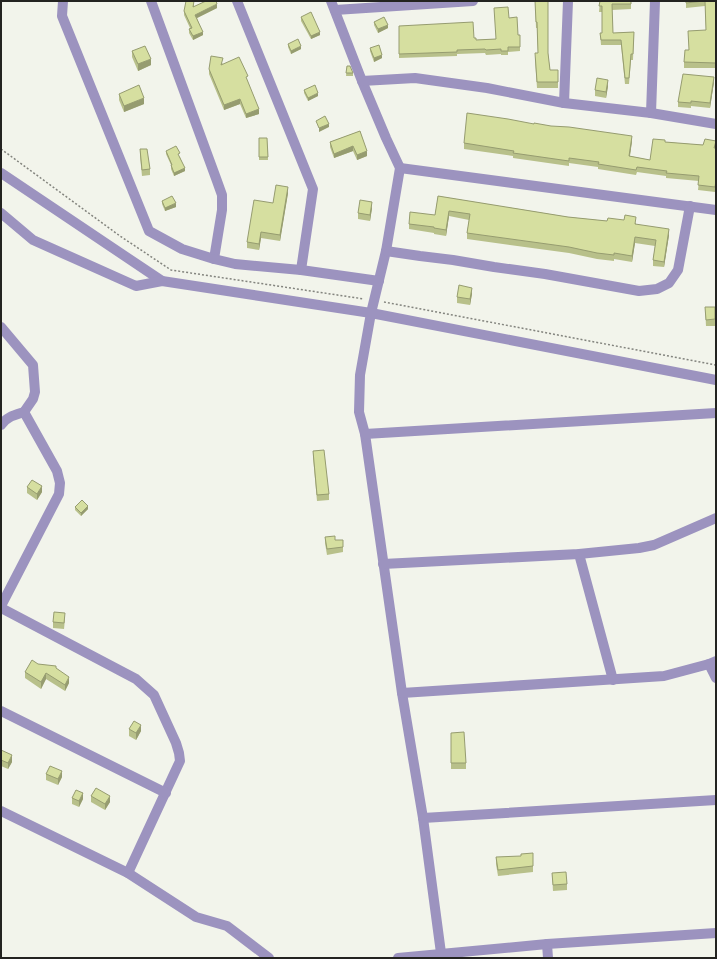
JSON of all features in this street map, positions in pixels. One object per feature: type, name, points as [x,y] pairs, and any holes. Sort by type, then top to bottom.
[{"type":"street","points":[[63,1],[62,16],[149,231],[182,249],[235,264],[300,270],[379,281]]},
{"type":"street","points":[[151,1],[218,181],[222,196],[222,210],[214,259]]},
{"type":"street","points":[[237,1],[313,188],[300,270]]},
{"type":"street","points":[[441,953],[423,818],[402,694],[365,434],[359,412],[360,375],[371,313],[386,251],[400,168],[362,81],[333,5],[473,1]]},
{"type":"street","points":[[564,103],[568,1]]},
{"type":"street","points":[[652,113],[655,1]]},
{"type":"street","points":[[362,81],[415,78],[487,88],[564,103],[652,113],[716,124]]},
{"type":"street","points":[[400,168],[716,210]]},
{"type":"street","points":[[1,173],[162,281]]},
{"type":"street","points":[[386,251],[545,274],[639,291],[651,290],[657,289],[669,283],[678,270],[690,206]]},
{"type":"street","points":[[1,213],[32,240],[136,286],[162,281],[371,313],[716,380]]},
{"type":"street","points":[[1,326],[33,365],[35,392],[33,399],[24,412],[12,415],[3,422],[1,426]]},
{"type":"street","points":[[24,412],[57,471],[60,483],[59,494],[1,607],[136,679],[154,695],[179,753],[180,762],[128,873]]},
{"type":"street","points":[[365,434],[716,413]]},
{"type":"street","points":[[383,564],[579,554],[638,548],[654,545],[716,518]]},
{"type":"street","points":[[579,554],[613,680]]},
{"type":"street","points":[[402,694],[664,676],[712,663],[716,678]]},
{"type":"street","points":[[1,711],[166,793]]},
{"type":"street","points":[[423,818],[716,800]]},
{"type":"street","points":[[1,811],[128,873],[196,916],[227,926],[269,958]]},
{"type":"street","points":[[398,958],[547,944],[716,933]]},
{"type":"street","points":[[547,944],[548,958]]},
{"type":"building","points":[[186,1],[194,1],[193,7],[206,1],[216,1],[217,4],[195,15],[203,32],[193,36],[189,29],[192,28],[184,11]]},
{"type":"building","points":[[535,1],[548,1],[548,53],[550,70],[558,70],[558,82],[537,82],[535,53],[538,53]]},
{"type":"building","points":[[600,1],[631,1],[631,4],[612,4],[613,33],[634,32],[633,54],[631,54],[629,78],[625,78],[621,40],[601,40],[600,33],[602,33],[602,6],[599,6]]},
{"type":"building","points":[[686,1],[704,1],[686,3]]},
{"type":"building","points":[[705,1],[716,1],[716,63],[684,62],[685,50],[689,50],[688,31],[706,30]]},
{"type":"building","points":[[508,7],[509,18],[517,17],[520,47],[508,47],[508,51],[501,51],[501,49],[485,49],[457,50],[457,52],[399,54],[399,26],[473,22],[474,38],[476,38],[476,40],[496,39],[494,8]]},
{"type":"building","points":[[311,12],[320,32],[311,36],[301,17]]},
{"type":"building","points":[[384,17],[388,25],[378,29],[374,22]]},
{"type":"building","points":[[298,39],[301,46],[291,51],[288,44]]},
{"type":"building","points":[[379,45],[382,55],[374,58],[370,48]]},
{"type":"building","points":[[145,46],[151,59],[138,64],[132,51]]},
{"type":"building","points":[[211,56],[223,58],[221,65],[239,57],[248,76],[246,77],[259,109],[246,114],[240,99],[224,105],[209,69]]},
{"type":"building","points":[[347,66],[350,66],[353,73],[346,73]]},
{"type":"building","points":[[683,74],[714,77],[710,103],[691,101],[691,103],[678,102]]},
{"type":"building","points":[[597,78],[608,80],[606,92],[595,90]]},
{"type":"building","points":[[139,85],[144,98],[124,106],[119,94]]},
{"type":"building","points":[[315,85],[318,93],[308,98],[304,90]]},
{"type":"building","points":[[467,113],[534,124],[569,127],[632,136],[629,156],[650,160],[653,139],[665,140],[665,142],[703,145],[705,139],[716,141],[714,148],[716,148],[715,187],[698,185],[699,176],[666,173],[667,171],[637,167],[636,170],[598,164],[599,162],[569,158],[569,161],[513,153],[514,151],[464,143]]},
{"type":"building","points":[[325,116],[329,124],[319,128],[316,121]]},
{"type":"building","points":[[360,131],[367,151],[357,155],[353,146],[334,154],[330,142]]},
{"type":"building","points":[[259,138],[267,138],[268,157],[259,157]]},
{"type":"building","points":[[176,146],[185,168],[174,173],[166,151]]},
{"type":"building","points":[[140,149],[147,149],[150,169],[142,170]]},
{"type":"building","points":[[276,185],[288,187],[280,235],[261,232],[259,244],[247,242],[254,200],[273,203]]},
{"type":"building","points":[[172,196],[176,203],[165,208],[162,201]]},
{"type":"building","points":[[438,196],[568,217],[607,221],[608,218],[624,220],[625,215],[636,217],[635,224],[669,229],[664,262],[653,260],[656,240],[635,237],[632,256],[614,253],[614,255],[569,247],[467,233],[470,214],[449,211],[446,230],[409,224],[410,212],[435,215]]},
{"type":"building","points":[[360,200],[372,202],[370,215],[358,213]]},
{"type":"building","points":[[459,285],[472,288],[470,299],[457,297]]},
{"type":"building","points":[[705,307],[715,307],[715,319],[706,320]]},
{"type":"building","points":[[324,450],[329,494],[317,495],[313,451]]},
{"type":"building","points":[[32,480],[42,486],[37,494],[27,487]]},
{"type":"building","points":[[82,500],[88,506],[81,513],[75,507]]},
{"type":"building","points":[[335,536],[335,540],[343,540],[343,547],[327,549],[325,537]]},
{"type":"building","points":[[54,612],[65,613],[64,623],[53,622]]},
{"type":"building","points":[[32,660],[38,664],[56,666],[56,668],[69,677],[65,685],[46,673],[41,682],[25,672]]},
{"type":"building","points":[[134,721],[141,725],[136,733],[129,729]]},
{"type":"building","points":[[464,732],[466,763],[451,763],[451,733]]},
{"type":"building","points":[[1,750],[12,755],[8,763],[1,760]]},
{"type":"building","points":[[50,766],[62,771],[58,779],[46,774]]},
{"type":"building","points":[[96,788],[110,796],[105,804],[91,796]]},
{"type":"building","points":[[76,790],[83,793],[79,801],[72,798]]},
{"type":"building","points":[[533,853],[533,866],[498,870],[496,857],[521,856],[521,854]]},
{"type":"building","points":[[566,872],[567,884],[553,885],[552,873]]}]
